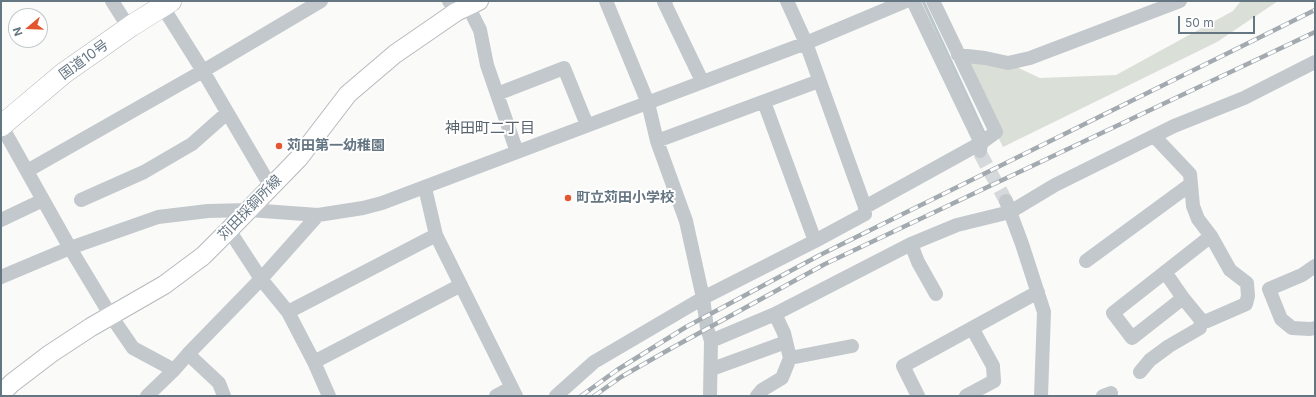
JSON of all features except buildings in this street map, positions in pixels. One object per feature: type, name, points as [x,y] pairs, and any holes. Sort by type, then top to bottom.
[{"type":"highway","name":"国道10号","points":[[1,113],[78,50],[124,20],[162,2]]},
{"type":"highway","name":"国道10号","points":[[1,126],[64,73],[162,2]]},
{"type":"main road","name":"苅田採銅所線","points":[[1,394],[12,383],[50,354],[164,285],[203,256],[299,158],[348,94],[395,54],[463,5]]},
{"type":"street","points":[[112,1],[124,20]]},
{"type":"street","points":[[27,171],[203,71],[321,1]]},
{"type":"street","points":[[606,1],[648,103],[658,141],[686,221],[703,298],[707,328],[711,341],[712,369],[710,396]]},
{"type":"street","points":[[666,1],[664,2],[702,82]]},
{"type":"street","points":[[556,396],[594,362],[703,298],[865,214],[865,207],[806,43],[787,1]]},
{"type":"street","points":[[1,277],[70,248],[158,217],[208,211],[249,210],[318,215],[363,208],[382,203],[806,43],[906,1]]},
{"type":"street","points":[[913,1],[981,148]]},
{"type":"street","points":[[865,207],[981,148],[996,132],[933,1]]},
{"type":"street","points":[[958,55],[985,58],[1008,63],[1030,58],[1180,1]]},
{"type":"street","points":[[162,2],[271,187]]},
{"type":"street","points":[[463,5],[480,30],[487,65],[517,152]]},
{"type":"street","points":[[711,341],[775,314],[911,244],[1008,206],[1055,185],[1174,126],[1244,98],[1315,62]]},
{"type":"street","points":[[497,94],[564,68],[587,125]]},
{"type":"street","points":[[658,141],[819,81]]},
{"type":"street","points":[[764,102],[815,241]]},
{"type":"street","points":[[81,200],[144,172],[192,144],[227,113]]},
{"type":"street","points":[[1,126],[70,248],[132,348],[174,370]]},
{"type":"street","points":[[1154,136],[1190,174],[1193,206],[1198,219],[1211,236],[1230,270],[1247,283],[1248,296],[1246,304],[1207,321],[1201,320],[1165,272]]},
{"type":"street","points":[[1086,261],[1191,184]]},
{"type":"street","points":[[425,188],[436,235],[513,392],[496,396]]},
{"type":"street","points":[[1,220],[43,200]]},
{"type":"street","points":[[1008,206],[1044,312],[1040,396]]},
{"type":"street","points":[[147,396],[261,279],[318,215]]},
{"type":"street","points":[[229,230],[261,279],[288,312],[314,362],[327,395]]},
{"type":"street","points":[[288,312],[436,235]]},
{"type":"street","points":[[1183,298],[1132,338],[1114,313],[1211,236]]},
{"type":"street","points":[[911,244],[918,262],[936,294]]},
{"type":"street","points":[[1315,266],[1302,275],[1269,289],[1281,319],[1292,328],[1315,328]]},
{"type":"street","points":[[314,362],[461,285]]},
{"type":"street","points":[[918,396],[903,366],[1038,292]]},
{"type":"street","points":[[757,396],[762,390],[782,378],[790,358],[784,333],[775,314]]},
{"type":"street","points":[[1140,372],[1150,360],[1169,346],[1200,328],[1201,320]]},
{"type":"street","points":[[966,396],[994,381],[993,366],[972,328]]},
{"type":"street","points":[[712,369],[786,342]]},
{"type":"street","points":[[790,358],[852,346]]},
{"type":"street","points":[[188,354],[219,384],[224,396]]},
{"type":"shaded area","points":[[1241,1],[1278,1],[1217,42],[1003,147],[958,55],[1008,63],[1040,78],[1116,75],[1233,11]]},
{"type":"waterway","points":[[923,1],[985,135]]},
{"type":"tunnel","points":[[980,153],[1006,201]]},
{"type":"railway","points":[[581,396],[617,370],[686,327],[820,255],[1315,10]]},
{"type":"railway","points":[[594,396],[621,377],[825,264],[1315,32]]},
{"type":"place","name":"苅田第一幼稚園","points":[[279,146]]},
{"type":"place","name":"町立苅田小学校","points":[[568,198]]},
{"type":"district","name":"神田町二丁目","points":[[490,128]]}]
